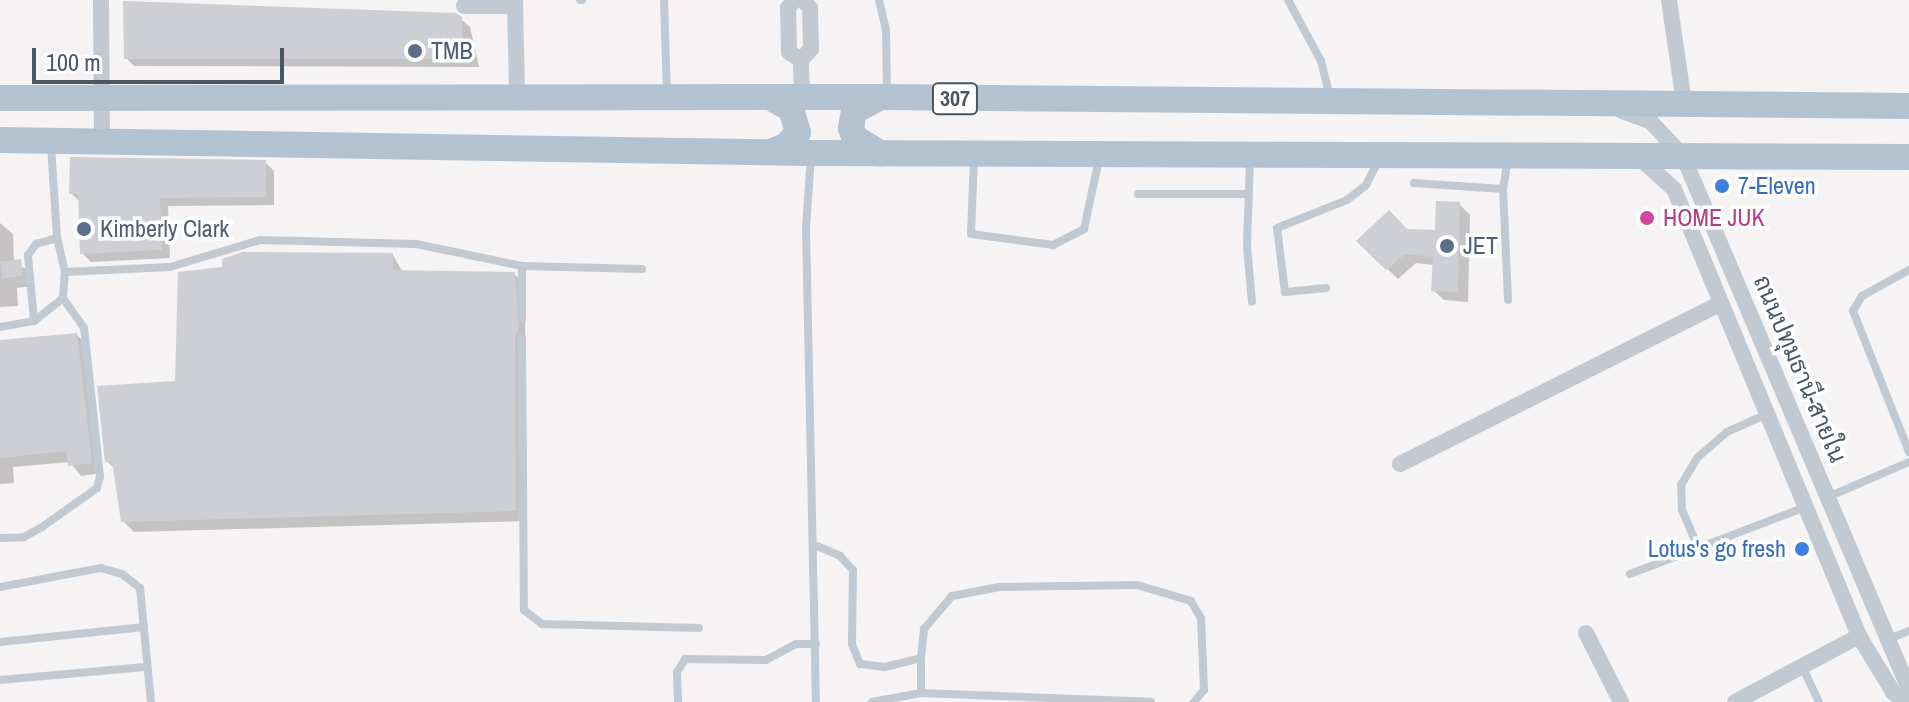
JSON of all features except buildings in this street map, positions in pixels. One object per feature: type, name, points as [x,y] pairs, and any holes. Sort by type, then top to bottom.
[{"type":"main road","name":"307","points":[[0,98],[884,98],[1604,107],[1684,103],[1909,106]]},
{"type":"main road","points":[[880,153],[854,137],[851,128],[854,111],[884,98]]},
{"type":"main road","points":[[773,151],[786,146],[798,132],[791,109],[775,100]]},
{"type":"main road","points":[[0,140],[811,153],[1909,157]]},
{"type":"street","points":[[101,0],[102,141]]},
{"type":"street","points":[[794,0],[788,8],[789,52],[801,60]]},
{"type":"street","points":[[802,100],[801,60],[811,49],[810,8],[803,0]]},
{"type":"street","points":[[1669,0],[1684,103]]},
{"type":"street","points":[[464,6],[515,3],[517,99]]},
{"type":"street","name":"ถนนปทุมธานี-สายใน","points":[[1604,107],[1650,121],[1683,156],[1909,689]]},
{"type":"street","name":"ถนนปทุมธานี-สายใน","points":[[1635,155],[1674,189],[1859,636],[1904,702]]},
{"type":"street","points":[[1400,464],[1721,303]]},
{"type":"street","points":[[1805,507],[1828,497]]},
{"type":"street","points":[[1586,633],[1621,702]]},
{"type":"street","points":[[1735,702],[1859,636]]},
{"type":"lane","points":[[664,0],[668,10],[667,100]]},
{"type":"lane","points":[[879,0],[886,30],[884,98]]},
{"type":"lane","points":[[1288,0],[1321,61],[1331,103]]},
{"type":"lane","points":[[0,538],[24,537],[42,527],[97,488],[100,477],[84,328],[63,298],[65,272],[57,238],[50,140]]},
{"type":"lane","points":[[811,153],[806,228],[817,546],[816,702]]},
{"type":"lane","points":[[974,153],[971,234],[1053,245],[1084,229],[1100,154]]},
{"type":"lane","points":[[1250,154],[1248,194],[1252,302]]},
{"type":"lane","points":[[1326,288],[1285,292],[1277,228],[1347,200],[1366,185],[1381,155]]},
{"type":"lane","points":[[1508,157],[1503,189],[1508,300]]},
{"type":"lane","points":[[1414,183],[1503,189]]},
{"type":"lane","points":[[1138,194],[1248,194]]},
{"type":"lane","points":[[34,321],[28,255],[36,244],[57,238]]},
{"type":"lane","points":[[65,272],[170,267],[260,240],[416,244],[522,266],[642,269]]},
{"type":"lane","points":[[522,266],[522,319]]},
{"type":"lane","points":[[1909,270],[1862,296],[1853,311],[1909,452]]},
{"type":"lane","points":[[0,327],[34,321],[63,298]]},
{"type":"lane","points":[[522,338],[524,610],[542,624],[699,628]]},
{"type":"lane","points":[[1697,545],[1682,509],[1681,485],[1697,458],[1727,432],[1767,414]]},
{"type":"lane","points":[[1828,497],[1909,462]]},
{"type":"lane","points":[[1630,574],[1697,545],[1805,507]]},
{"type":"lane","points":[[817,546],[840,556],[853,570],[854,657],[867,666],[885,667],[921,658]]},
{"type":"lane","points":[[0,587],[114,570],[140,588],[151,702]]},
{"type":"lane","points":[[921,693],[924,629],[952,596],[999,587],[1137,585],[1191,601],[1201,618],[1204,690],[1194,702]]},
{"type":"lane","points":[[0,642],[144,627]]},
{"type":"lane","points":[[1889,639],[1909,631]]},
{"type":"lane","points":[[678,702],[677,672],[685,659],[766,660],[796,644],[816,644]]},
{"type":"lane","points":[[1801,665],[1819,702]]},
{"type":"lane","points":[[0,680],[147,667]]},
{"type":"lane","points":[[872,702],[921,693],[1151,702]]},
{"type":"place","name":"TMB","points":[[415,51]]},
{"type":"place","name":"7-Eleven","points":[[1722,186]]},
{"type":"place","name":"HOME JUK","points":[[1647,218]]},
{"type":"place","name":"Kimberly Clark","points":[[84,229]]},
{"type":"place","name":"JET","points":[[1447,246]]},
{"type":"place","name":"Lotus's go fresh","points":[[1802,549]]}]
